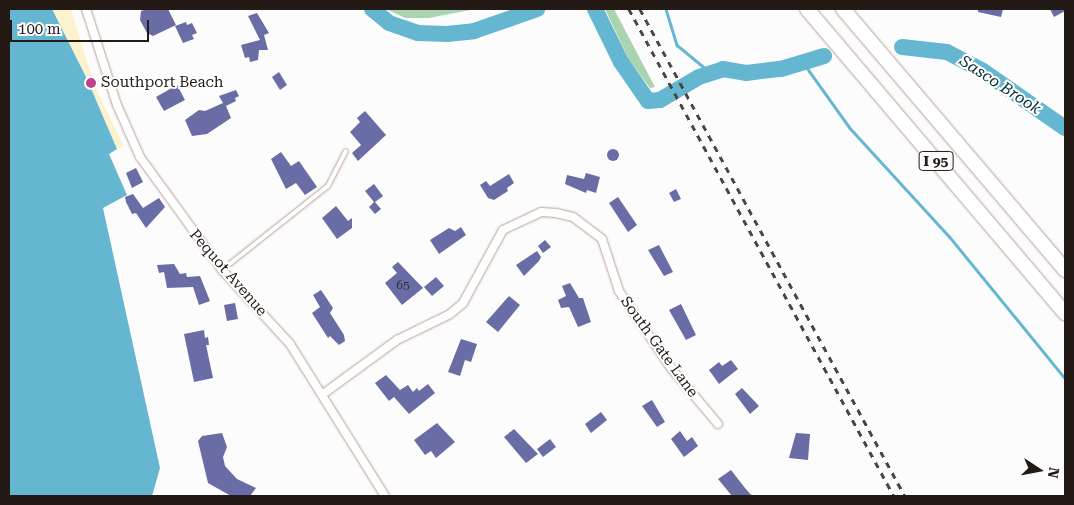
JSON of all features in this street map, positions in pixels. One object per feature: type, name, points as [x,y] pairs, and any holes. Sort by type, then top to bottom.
[{"type":"highway","name":"I 95","points":[[807,9],[1065,313]]},
{"type":"highway","name":"I 95","points":[[843,9],[1065,270]]},
{"type":"street","name":"Pequot Avenue","points":[[86,9],[129,137],[181,217],[222,270],[290,344],[385,496]]},
{"type":"street","name":"South Gate Lane","points":[[323,394],[397,340],[450,314],[463,303],[503,230],[541,212],[556,213],[573,217],[602,239],[623,297],[671,368],[718,424]]},
{"type":"lane","points":[[222,270],[328,186],[346,151]]},
{"type":"green space","points":[[386,9],[475,9],[429,18],[405,18]]},
{"type":"green space","points":[[605,9],[614,9],[655,87],[650,88],[629,60]]},
{"type":"sand","name":"Southport Beach","points":[[52,9],[71,9],[95,87],[124,146],[117,149],[87,79]]},
{"type":"water","points":[[9,9],[52,9],[87,79],[117,149],[109,154],[127,195],[103,208],[160,468],[152,496],[9,496]]},
{"type":"building","points":[[147,9],[168,9],[176,25],[153,36],[147,33],[140,20],[141,11]]},
{"type":"building","points":[[978,9],[1003,9],[1001,17],[978,12]]},
{"type":"building","points":[[1050,9],[1065,9],[1065,11],[1054,17]]},
{"type":"building","points":[[257,13],[269,33],[264,35],[268,50],[259,50],[258,60],[250,62],[249,57],[245,58],[241,45],[260,40],[248,16]]},
{"type":"building","points":[[186,22],[187,25],[192,23],[197,33],[192,35],[194,39],[183,43],[175,26]]},
{"type":"building","points":[[279,72],[287,85],[280,90],[272,77]]},
{"type":"building","points":[[177,85],[185,100],[164,111],[156,97]]},
{"type":"building","points":[[236,90],[239,96],[235,98],[236,101],[226,106],[231,118],[207,134],[192,136],[185,120],[199,110],[205,111],[223,103],[219,96]]},
{"type":"building","points":[[365,111],[386,135],[358,161],[352,153],[361,145],[350,132],[360,122],[357,118]]},
{"type":"building","points":[[611,149],[615,149],[619,155],[615,161],[611,161],[607,157],[607,153]]},
{"type":"building","points":[[281,152],[291,166],[299,161],[317,187],[305,195],[296,183],[286,189],[271,159]]},
{"type":"building","points":[[136,168],[143,182],[132,188],[126,173]]},
{"type":"building","points":[[586,173],[600,177],[596,193],[587,190],[586,193],[565,184],[567,175],[584,179]]},
{"type":"building","points":[[509,174],[514,183],[507,188],[508,191],[494,200],[488,198],[480,185],[486,181],[490,186]]},
{"type":"building","points":[[374,184],[383,196],[375,202],[381,209],[375,214],[369,207],[374,202],[365,191]]},
{"type":"building","points":[[676,189],[681,199],[674,202],[669,193]]},
{"type":"building","points":[[133,194],[143,208],[159,198],[165,207],[146,228],[136,213],[132,214],[126,202],[125,197]]},
{"type":"building","points":[[618,197],[637,225],[628,232],[609,203]]},
{"type":"building","points":[[336,206],[348,221],[352,218],[352,228],[337,239],[322,218]]},
{"type":"building","points":[[461,227],[466,235],[439,254],[430,240],[449,228],[455,231]]},
{"type":"building","points":[[545,240],[551,247],[543,253],[538,246]]},
{"type":"building","points":[[659,245],[673,272],[664,276],[648,250]]},
{"type":"building","points":[[537,251],[541,257],[539,261],[524,276],[516,265]]},
{"type":"building","points":[[398,262],[423,288],[402,305],[385,283],[397,273],[392,267]]},
{"type":"building","points":[[174,264],[180,274],[186,273],[187,277],[200,276],[210,301],[199,305],[193,287],[167,288],[164,272],[159,273],[157,265]]},
{"type":"building","points":[[436,277],[444,286],[432,296],[424,287]]},
{"type":"building","points":[[570,283],[579,298],[583,298],[591,322],[578,327],[569,307],[561,308],[558,300],[566,296],[562,286]]},
{"type":"building","points":[[321,290],[333,308],[330,313],[344,335],[345,341],[339,345],[330,336],[328,338],[312,313],[320,307],[313,295]]},
{"type":"building","points":[[509,296],[520,305],[498,332],[486,322]]},
{"type":"building","points":[[235,303],[238,319],[227,321],[224,305]]},
{"type":"building","points":[[681,304],[696,335],[686,340],[669,310]]},
{"type":"building","points":[[204,330],[205,338],[208,337],[209,345],[206,345],[213,378],[194,382],[184,334]]},
{"type":"building","points":[[461,339],[477,344],[471,362],[465,360],[460,376],[448,372]]},
{"type":"building","points":[[731,360],[738,369],[719,384],[709,370],[719,362],[722,366]]},
{"type":"building","points":[[386,375],[400,390],[408,385],[413,392],[417,388],[419,391],[428,384],[435,393],[409,414],[394,397],[389,401],[375,383]]},
{"type":"building","points":[[742,388],[759,406],[750,414],[735,394]]},
{"type":"building","points":[[652,400],[665,422],[657,427],[642,406]]},
{"type":"building","points":[[601,412],[607,420],[591,433],[585,424]]},
{"type":"building","points":[[437,423],[455,442],[436,458],[431,451],[425,455],[414,440]]},
{"type":"building","points":[[514,429],[538,454],[526,463],[504,437]]},
{"type":"building","points":[[680,431],[687,441],[692,437],[698,446],[684,457],[671,439]]},
{"type":"building","points":[[222,433],[227,447],[223,457],[225,466],[237,479],[256,488],[250,496],[231,496],[208,483],[198,441],[202,436]]},
{"type":"building","points":[[796,433],[810,434],[808,460],[789,458]]},
{"type":"building","points":[[550,439],[556,447],[543,457],[537,449]]},
{"type":"building","points":[[731,470],[752,496],[732,496],[718,479]]},
{"type":"waterway","name":"Sasco Brook","points":[[372,9],[389,23],[418,33],[447,34],[474,31],[537,9]]},
{"type":"waterway","name":"Sasco Brook","points":[[595,9],[621,62],[648,101],[660,100],[699,77],[723,69],[746,73],[781,69],[824,56]]},
{"type":"waterway","points":[[666,9],[677,45],[711,73]]},
{"type":"waterway","name":"Sasco Brook","points":[[902,47],[947,52],[983,71],[1065,128]]},
{"type":"waterway","points":[[805,65],[850,128],[949,236],[1065,378]]},
{"type":"railway","points":[[629,9],[894,496]]},
{"type":"railway","points":[[640,9],[905,496]]},
{"type":"place","name":"Southport Beach","points":[[91,83]]}]
